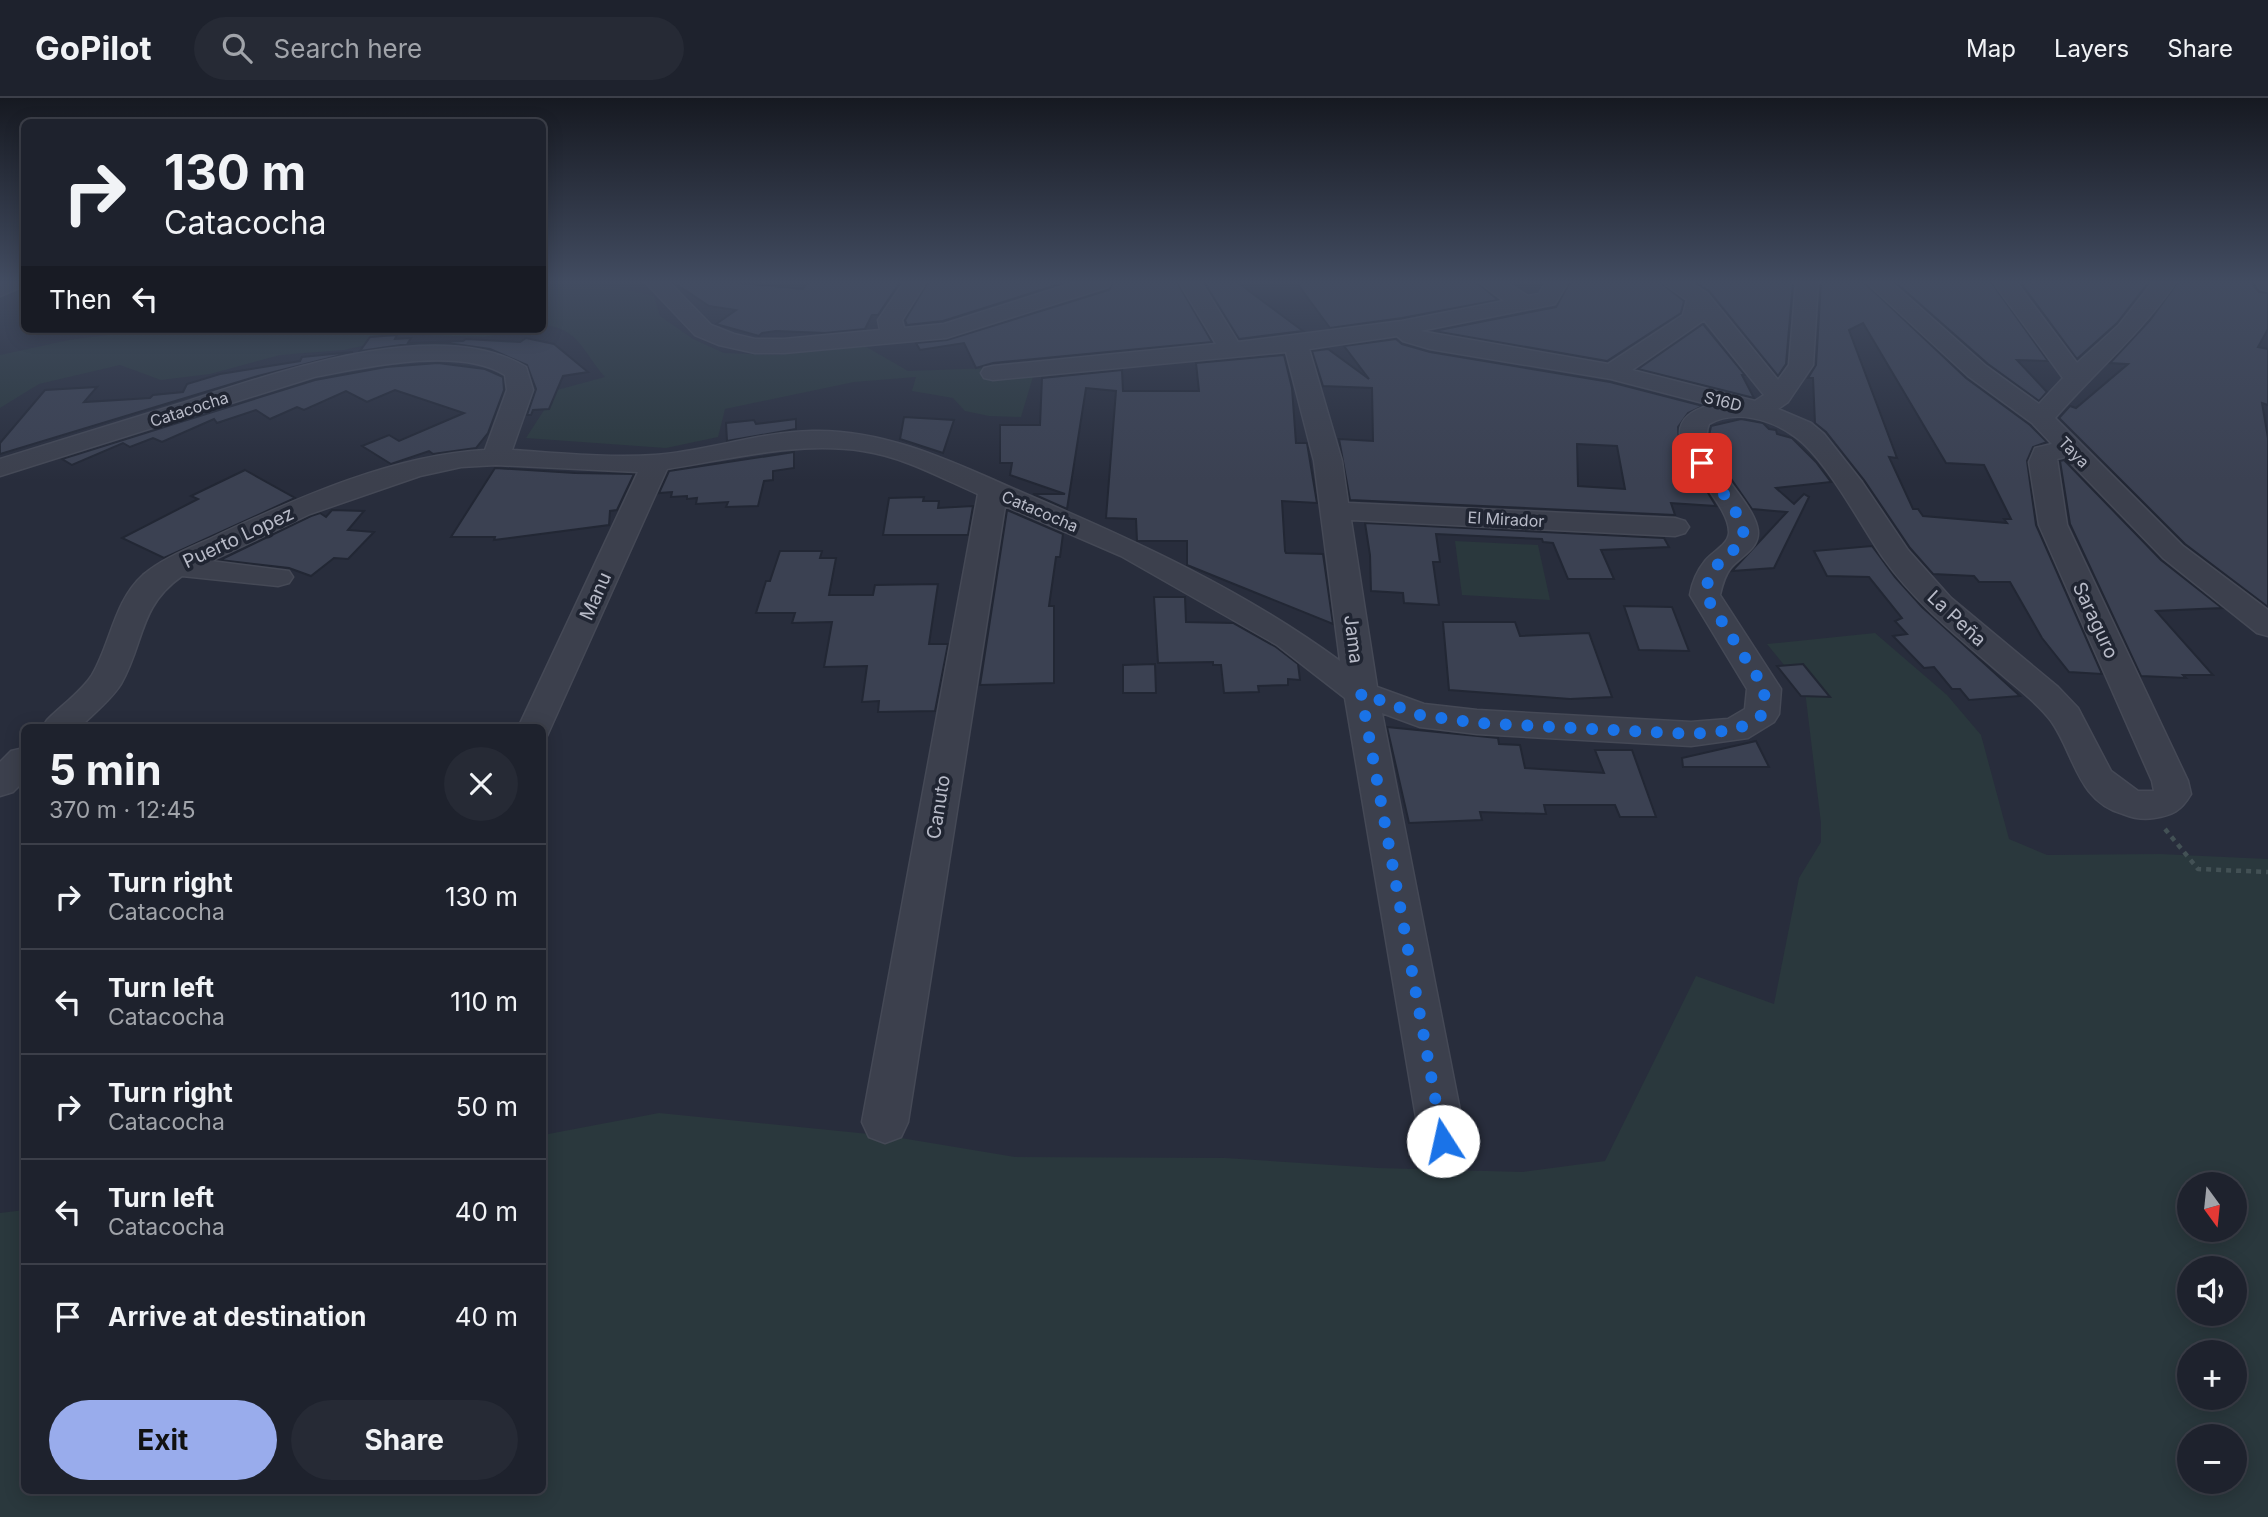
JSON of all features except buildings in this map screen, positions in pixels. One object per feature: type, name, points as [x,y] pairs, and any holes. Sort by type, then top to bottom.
[{"type":"street","points":[[1230,348],[1232,352]]},
{"type":"street","points":[[993,373],[1262,348]]},
{"type":"street","name":"Jama","points":[[1297,348],[1328,461],[1361,693],[1443,1141]]},
{"type":"street","name":"S16D","points":[[1468,348],[1612,372],[1769,404]]},
{"type":"street","points":[[1612,372],[1648,348]]},
{"type":"street","name":"La Peña","points":[[1732,348],[1769,404],[1815,440],[1852,488],[1897,556],[1940,606],[2046,695],[2066,716],[2097,779],[2112,793],[2129,803],[2155,805]]},
{"type":"street","points":[[1769,404],[1801,365],[1802,348]]},
{"type":"street","name":"Taya","points":[[1951,348],[1977,371],[2041,418],[2173,552],[2268,626]]},
{"type":"street","points":[[2054,348],[2076,378]]},
{"type":"street","points":[[2041,418],[2076,378],[2108,348]]},
{"type":"street","name":"Catacocha","points":[[0,468],[309,371],[358,360],[456,356],[496,360],[517,372],[520,390],[496,457],[616,464],[656,463],[811,439],[865,443],[914,456],[1131,550],[1288,638],[1361,693],[1420,715],[1477,723],[1691,734],[1736,730],[1762,715],[1765,689],[1705,595],[1707,578],[1719,562],[1741,544],[1744,528],[1733,507],[1702,463],[1693,436],[1695,425],[1707,415],[1769,404]]},
{"type":"street","name":"Saraguro","points":[[2070,448],[2045,454],[2043,462],[2053,526],[2170,780],[2173,794],[2155,805]]},
{"type":"street","name":"Puerto Lopez","points":[[63,724],[106,681],[136,607],[152,583],[176,566],[300,508],[357,487],[461,459],[496,457]]},
{"type":"street","name":"Manu","points":[[537,724],[656,463]]},
{"type":"street","name":"Canuto","points":[[885,1122],[993,491]]},
{"type":"street","name":"El Mirador","points":[[1337,510],[1675,527]]},
{"type":"street","points":[[176,566],[278,577]]},
{"type":"street","points":[[0,783],[21,763]]},
{"type":"path","points":[[2155,805],[2198,869],[2268,872]]},
{"type":"shaded area","points":[[31,348],[352,348],[280,355],[210,374],[161,380],[120,365],[39,384],[0,408],[0,355]]},
{"type":"shaded area","points":[[584,348],[713,348],[724,353],[777,355],[835,348],[869,348],[908,371],[992,368],[1035,370],[1021,417],[989,416],[965,411],[953,398],[912,391],[916,377],[854,382],[725,409],[718,437],[666,448],[526,438],[557,390],[605,377]]},
{"type":"shaded area","points":[[1455,541],[1538,545],[1550,600],[1462,595]]},
{"type":"shaded area","points":[[1875,633],[1947,695],[1981,735],[2009,839],[2047,855],[2160,854],[2268,859],[2268,1517],[0,1517],[0,1213],[21,1210],[21,1494],[546,1494],[546,1134],[659,1113],[889,1136],[1015,1157],[1225,1158],[1378,1168],[1523,1172],[1605,1161],[1696,976],[1774,1004],[1799,878],[1821,842],[1805,691],[1767,644]]},
{"type":"route","points":[[1443,1141],[1361,693],[1420,715],[1477,723],[1691,734],[1736,730],[1762,715],[1765,689],[1705,595],[1707,578],[1719,562],[1741,544],[1744,528],[1733,507],[1702,463]]}]
